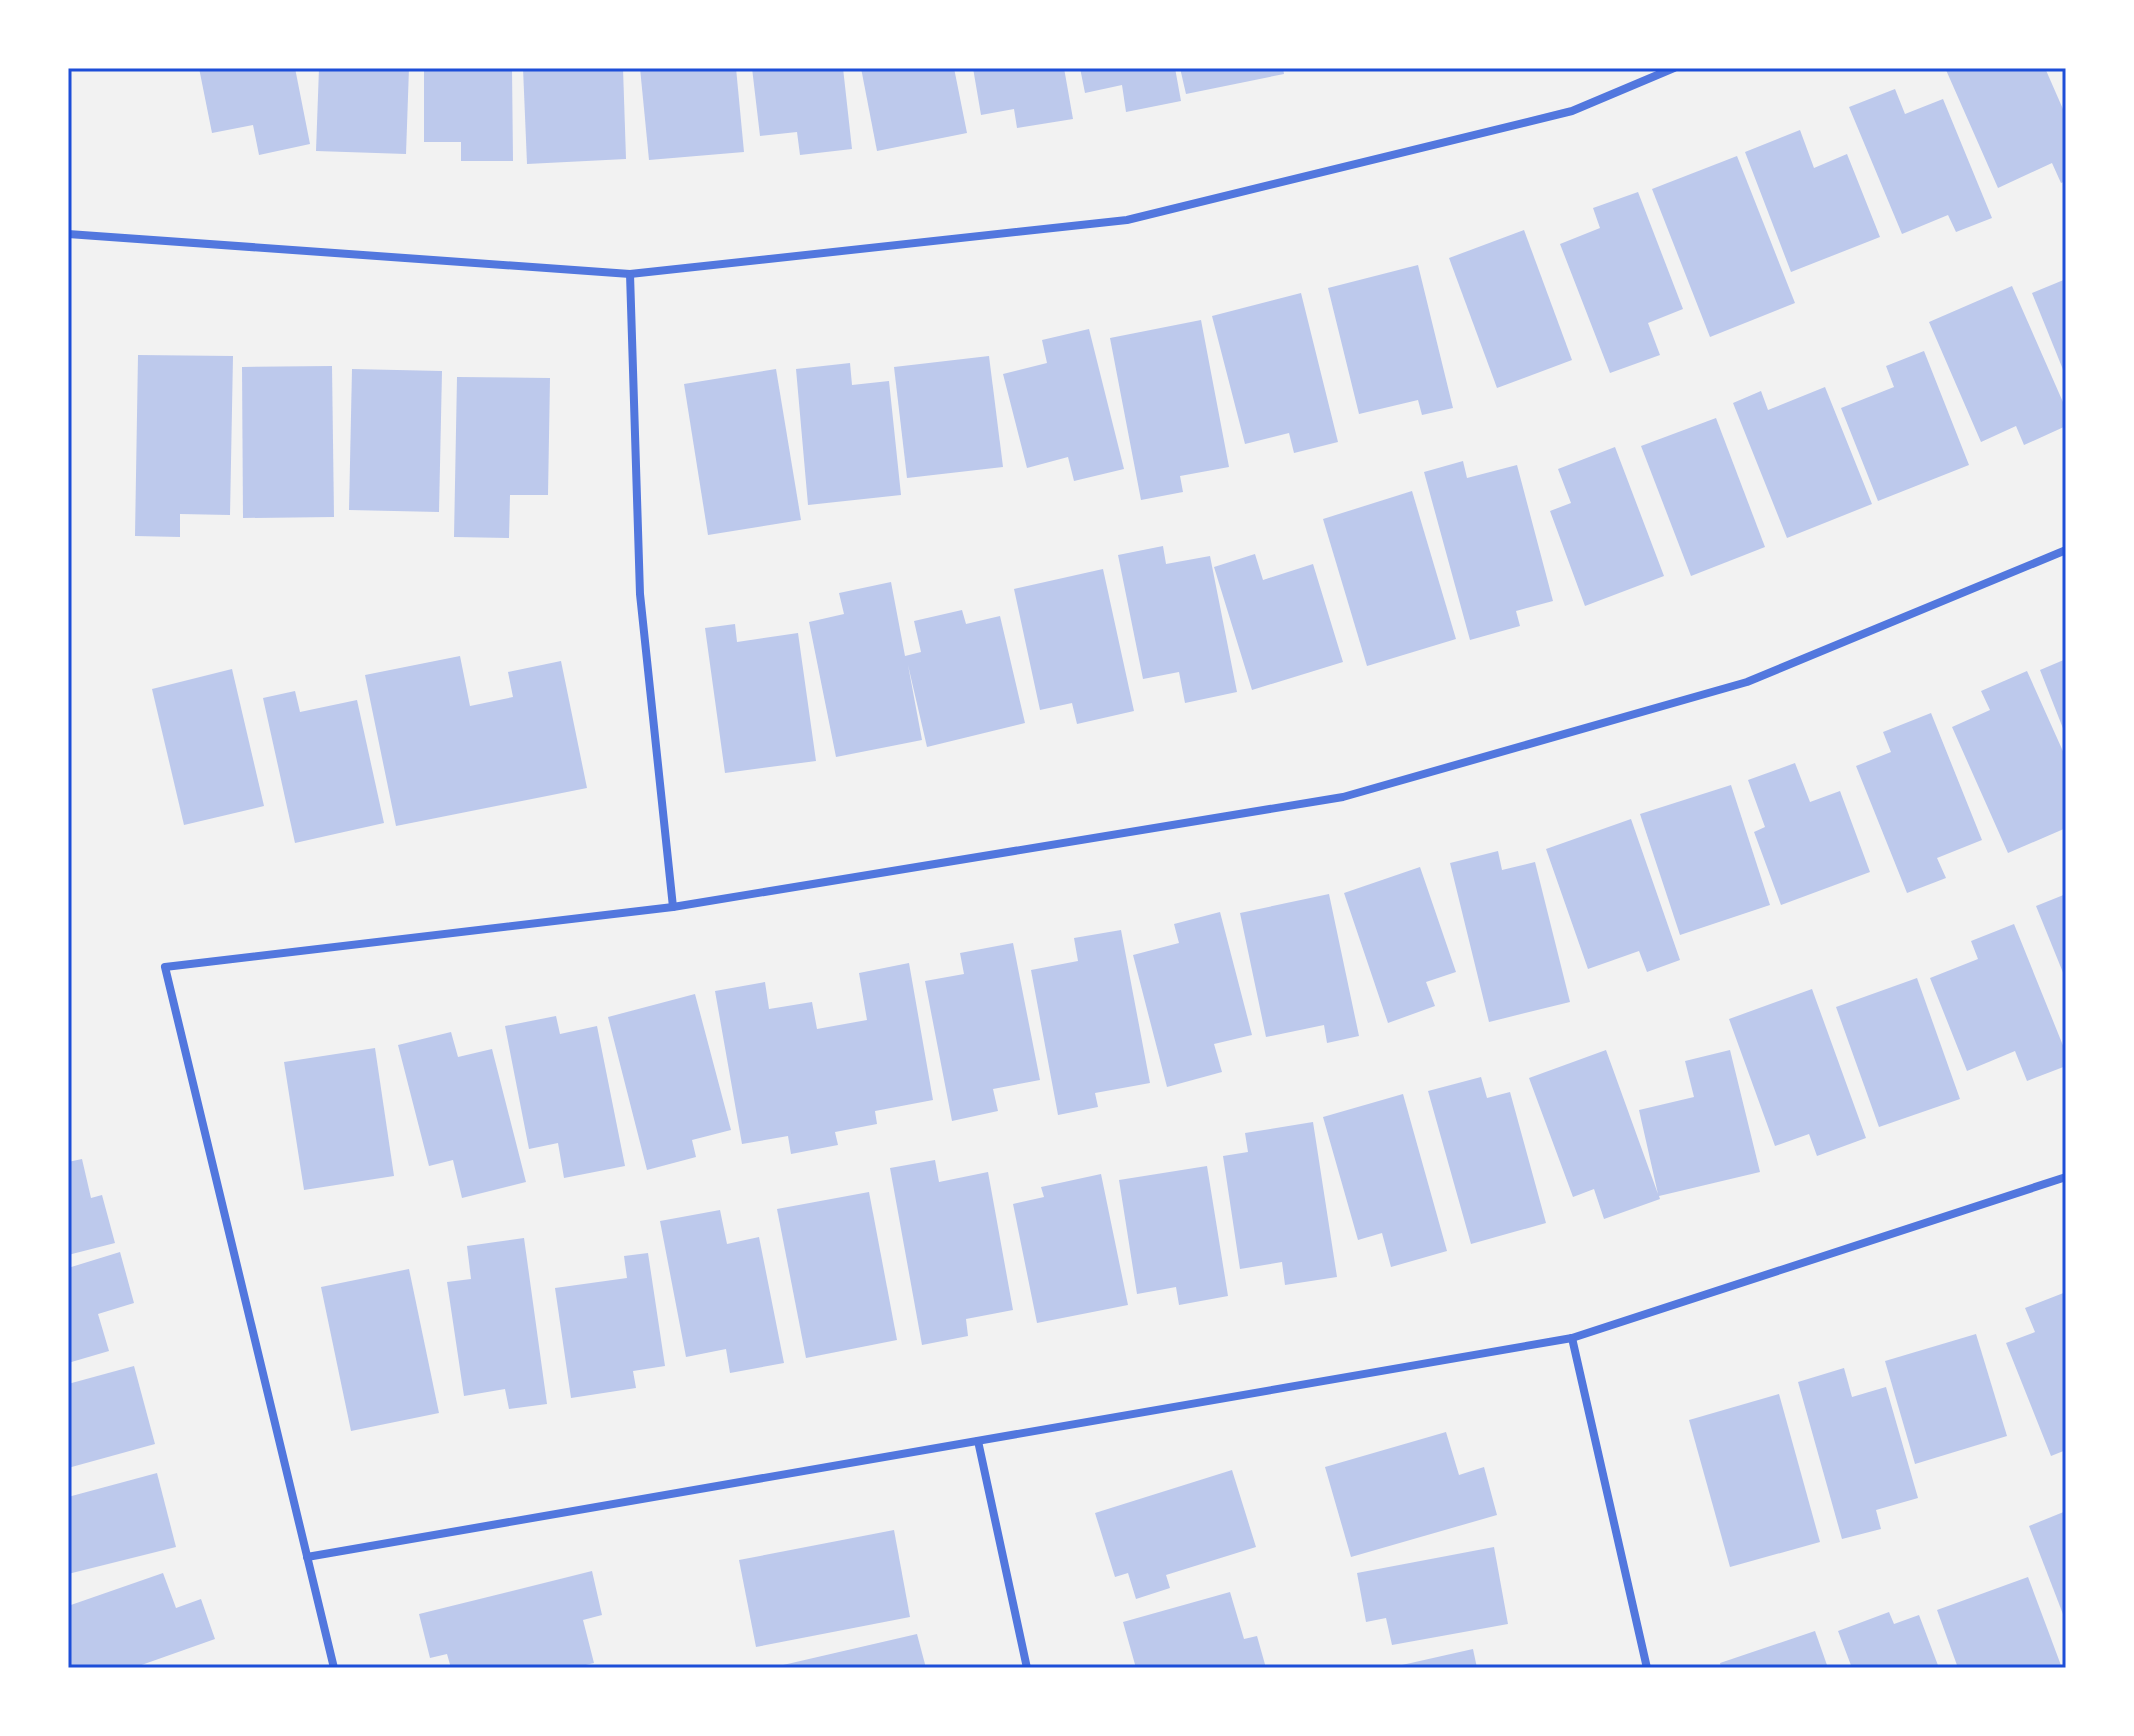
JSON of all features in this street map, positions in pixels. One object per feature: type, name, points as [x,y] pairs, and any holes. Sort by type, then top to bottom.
[{"type":"street","points":[[68,234],[630,274],[1127,220],[1572,111],[1674,68]]},
{"type":"street","points":[[630,274],[640,594],[673,907]]},
{"type":"street","points":[[334,1668],[165,967],[673,907],[1343,797],[1747,682],[2066,550]]},
{"type":"street","points":[[307,1557],[1572,1338],[2066,1177]]},
{"type":"street","points":[[1572,1338],[1647,1668]]},
{"type":"street","points":[[978,1441],[1027,1668]]},
{"type":"building","points":[[199,68],[295,68],[310,144],[259,155],[253,125],[212,133]]},
{"type":"building","points":[[319,68],[409,68],[406,154],[316,151]]},
{"type":"building","points":[[424,68],[512,68],[513,161],[461,161],[461,142],[424,142]]},
{"type":"building","points":[[523,68],[623,68],[626,159],[527,164]]},
{"type":"building","points":[[640,68],[736,68],[744,152],[649,160]]},
{"type":"building","points":[[752,68],[843,68],[852,149],[800,155],[797,132],[760,136]]},
{"type":"building","points":[[861,68],[954,68],[967,133],[877,151]]},
{"type":"building","points":[[973,68],[1064,68],[1073,119],[1017,128],[1014,109],[981,115]]},
{"type":"building","points":[[1080,68],[1175,68],[1181,101],[1126,112],[1122,85],[1085,93]]},
{"type":"building","points":[[1180,68],[1283,68],[1284,74],[1186,94]]},
{"type":"building","points":[[2045,68],[2066,116],[2066,181],[2061,183],[2052,163],[1998,188],[1946,70]]},
{"type":"building","points":[[1895,89],[1905,114],[1943,99],[1992,218],[1956,232],[1948,215],[1902,234],[1849,107]]},
{"type":"building","points":[[1800,130],[1814,168],[1847,154],[1880,237],[1791,272],[1745,152]]},
{"type":"building","points":[[1737,156],[1795,303],[1710,337],[1652,189]]},
{"type":"building","points":[[1638,192],[1683,309],[1648,323],[1660,355],[1610,373],[1560,244],[1600,228],[1593,208]]},
{"type":"building","points":[[1524,230],[1572,360],[1497,388],[1449,258]]},
{"type":"building","points":[[1418,265],[1453,408],[1422,415],[1418,400],[1359,414],[1328,288]]},
{"type":"building","points":[[2066,279],[2066,377],[2032,293]]},
{"type":"building","points":[[2012,286],[2066,409],[2066,426],[2024,445],[2016,426],[1981,442],[1929,322]]},
{"type":"building","points":[[1301,293],[1338,442],[1294,453],[1289,433],[1245,444],[1212,316]]},
{"type":"building","points":[[1201,320],[1229,467],[1180,476],[1183,492],[1141,500],[1110,338]]},
{"type":"building","points":[[1089,329],[1124,469],[1074,481],[1068,457],[1027,468],[1003,374],[1047,363],[1042,340]]},
{"type":"building","points":[[1924,351],[1969,465],[1878,501],[1841,408],[1894,387],[1886,366]]},
{"type":"building","points":[[138,355],[233,356],[230,515],[180,514],[180,537],[135,536]]},
{"type":"building","points":[[989,356],[1003,467],[907,478],[894,367]]},
{"type":"building","points":[[850,363],[852,385],[889,381],[901,495],[808,505],[796,369]]},
{"type":"building","points":[[332,366],[334,517],[243,518],[242,367]]},
{"type":"building","points":[[352,369],[442,371],[439,512],[349,510]]},
{"type":"building","points":[[776,369],[801,520],[708,535],[684,384]]},
{"type":"building","points":[[457,377],[550,378],[548,495],[510,495],[509,538],[454,537]]},
{"type":"building","points":[[1825,387],[1872,504],[1787,538],[1733,403],[1761,391],[1768,410]]},
{"type":"building","points":[[1716,418],[1765,547],[1691,576],[1641,446]]},
{"type":"building","points":[[1615,447],[1664,576],[1585,606],[1550,511],[1571,503],[1558,469]]},
{"type":"building","points":[[1463,461],[1467,478],[1517,465],[1553,601],[1516,611],[1520,626],[1470,640],[1424,472]]},
{"type":"building","points":[[1412,491],[1456,639],[1367,666],[1323,519]]},
{"type":"building","points":[[1163,546],[1166,564],[1210,556],[1237,692],[1185,703],[1179,672],[1143,679],[1118,555]]},
{"type":"building","points":[[1255,554],[1263,580],[1313,564],[1343,662],[1252,690],[1214,567]]},
{"type":"building","points":[[1103,569],[1134,711],[1077,724],[1072,703],[1040,710],[1014,589]]},
{"type":"building","points":[[891,582],[905,656],[921,652],[914,621],[962,610],[966,624],[1000,616],[1025,723],[927,747],[908,665],[922,740],[836,757],[809,622],[844,614],[839,593]]},
{"type":"building","points":[[735,624],[737,642],[798,633],[816,761],[725,773],[705,628]]},
{"type":"building","points":[[460,656],[470,706],[513,697],[508,672],[561,661],[587,788],[396,826],[365,675]]},
{"type":"building","points":[[2066,659],[2066,736],[2040,670]]},
{"type":"building","points":[[232,669],[264,806],[184,825],[152,689]]},
{"type":"building","points":[[2027,671],[2066,758],[2066,828],[2008,853],[1952,727],[1990,710],[1981,691]]},
{"type":"building","points":[[295,691],[300,712],[357,700],[384,823],[295,843],[263,698]]},
{"type":"building","points":[[1931,713],[1982,840],[1937,858],[1946,878],[1907,893],[1856,766],[1891,752],[1883,732]]},
{"type":"building","points":[[1795,763],[1810,802],[1840,791],[1870,872],[1781,905],[1754,832],[1765,827],[1748,780]]},
{"type":"building","points":[[1731,785],[1770,905],[1680,935],[1640,814]]},
{"type":"building","points":[[1631,819],[1680,960],[1647,972],[1639,951],[1588,969],[1546,849]]},
{"type":"building","points":[[1498,851],[1502,870],[1535,862],[1570,1002],[1489,1022],[1450,863]]},
{"type":"building","points":[[1420,867],[1456,972],[1426,982],[1435,1006],[1388,1023],[1344,893]]},
{"type":"building","points":[[1329,894],[1359,1036],[1327,1043],[1324,1025],[1266,1037],[1240,913]]},
{"type":"building","points":[[2066,894],[2066,980],[2036,906]]},
{"type":"building","points":[[1220,912],[1252,1035],[1214,1044],[1222,1072],[1167,1087],[1133,955],[1179,943],[1174,924]]},
{"type":"building","points":[[2014,924],[2066,1053],[2066,1066],[2027,1081],[2015,1051],[1967,1071],[1930,978],[1978,959],[1971,941]]},
{"type":"building","points":[[1121,930],[1150,1083],[1095,1093],[1098,1107],[1058,1115],[1031,970],[1078,961],[1074,938]]},
{"type":"building","points":[[1013,943],[1040,1080],[993,1089],[998,1111],[952,1121],[925,981],[964,974],[960,953]]},
{"type":"building","points":[[909,963],[933,1100],[875,1111],[877,1124],[835,1132],[838,1145],[791,1154],[788,1136],[742,1144],[715,991],[765,982],[769,1009],[812,1002],[817,1029],[867,1020],[859,973]]},
{"type":"building","points":[[1917,978],[1960,1099],[1879,1127],[1836,1007]]},
{"type":"building","points":[[1812,989],[1866,1138],[1817,1156],[1809,1134],[1775,1146],[1729,1019]]},
{"type":"building","points":[[695,994],[731,1130],[692,1140],[696,1157],[647,1170],[608,1017]]},
{"type":"building","points":[[556,1016],[560,1034],[597,1026],[625,1166],[564,1178],[558,1143],[529,1149],[505,1026]]},
{"type":"building","points":[[451,1032],[458,1057],[492,1049],[526,1182],[462,1198],[453,1160],[429,1166],[398,1045]]},
{"type":"building","points":[[375,1048],[394,1176],[304,1190],[284,1062]]},
{"type":"building","points":[[1606,1050],[1658,1194],[1639,1110],[1694,1097],[1685,1061],[1730,1050],[1760,1172],[1659,1196],[1660,1199],[1604,1219],[1594,1189],[1573,1197],[1529,1078]]},
{"type":"building","points":[[1481,1077],[1487,1098],[1510,1092],[1546,1223],[1471,1244],[1428,1091]]},
{"type":"building","points":[[1403,1094],[1447,1251],[1391,1267],[1382,1233],[1358,1240],[1323,1117]]},
{"type":"building","points":[[1313,1122],[1337,1277],[1285,1285],[1282,1262],[1240,1269],[1223,1156],[1248,1152],[1245,1133]]},
{"type":"building","points":[[82,1159],[91,1198],[102,1195],[115,1243],[68,1255],[68,1162]]},
{"type":"building","points":[[935,1160],[939,1182],[988,1172],[1013,1310],[966,1319],[968,1336],[922,1345],[890,1168]]},
{"type":"building","points":[[1207,1166],[1228,1296],[1179,1305],[1176,1287],[1137,1294],[1119,1180]]},
{"type":"building","points":[[1101,1174],[1128,1305],[1037,1323],[1013,1204],[1044,1197],[1041,1187]]},
{"type":"building","points":[[869,1192],[897,1340],[806,1358],[777,1209]]},
{"type":"building","points":[[720,1210],[727,1244],[759,1237],[784,1363],[730,1373],[726,1349],[686,1357],[660,1221]]},
{"type":"building","points":[[524,1238],[547,1404],[509,1409],[505,1389],[464,1396],[447,1282],[471,1279],[467,1246]]},
{"type":"building","points":[[120,1252],[134,1303],[98,1314],[109,1351],[68,1363],[68,1268]]},
{"type":"building","points":[[648,1253],[665,1366],[633,1371],[636,1388],[571,1398],[555,1288],[627,1278],[624,1256]]},
{"type":"building","points":[[409,1269],[439,1413],[351,1431],[321,1287]]},
{"type":"building","points":[[2066,1292],[2066,1450],[2051,1456],[2006,1343],[2035,1332],[2025,1308]]},
{"type":"building","points":[[1976,1334],[2007,1436],[1915,1464],[1885,1361]]},
{"type":"building","points":[[134,1366],[155,1444],[68,1468],[68,1384]]},
{"type":"building","points":[[1844,1368],[1852,1397],[1886,1387],[1918,1498],[1876,1510],[1881,1529],[1842,1539],[1798,1382]]},
{"type":"building","points":[[1779,1394],[1820,1542],[1730,1567],[1689,1420]]},
{"type":"building","points":[[1446,1432],[1459,1475],[1484,1467],[1497,1515],[1351,1557],[1325,1467]]},
{"type":"building","points":[[1232,1470],[1256,1547],[1166,1575],[1170,1588],[1136,1599],[1128,1573],[1115,1577],[1095,1513]]},
{"type":"building","points":[[157,1473],[176,1547],[68,1574],[68,1497]]},
{"type":"building","points":[[2066,1511],[2066,1622],[2029,1526]]},
{"type":"building","points":[[894,1530],[910,1617],[756,1647],[739,1560]]},
{"type":"building","points":[[1494,1547],[1508,1624],[1392,1645],[1386,1618],[1366,1622],[1357,1573]]},
{"type":"building","points":[[592,1571],[602,1615],[583,1620],[594,1663],[573,1668],[451,1668],[447,1654],[430,1658],[419,1614]]},
{"type":"building","points":[[163,1573],[176,1608],[201,1599],[215,1639],[133,1668],[68,1668],[68,1606]]},
{"type":"building","points":[[2028,1577],[2062,1668],[1958,1668],[1937,1610]]},
{"type":"building","points":[[1230,1592],[1244,1639],[1257,1636],[1266,1668],[1136,1668],[1123,1622]]},
{"type":"building","points":[[1889,1612],[1894,1624],[1919,1615],[1939,1668],[1852,1668],[1838,1631]]},
{"type":"building","points":[[1815,1631],[1828,1668],[1721,1668],[1720,1663]]},
{"type":"building","points":[[917,1634],[926,1668],[784,1668],[783,1665]]},
{"type":"building","points":[[1473,1649],[1477,1668],[1393,1668],[1393,1667]]}]
